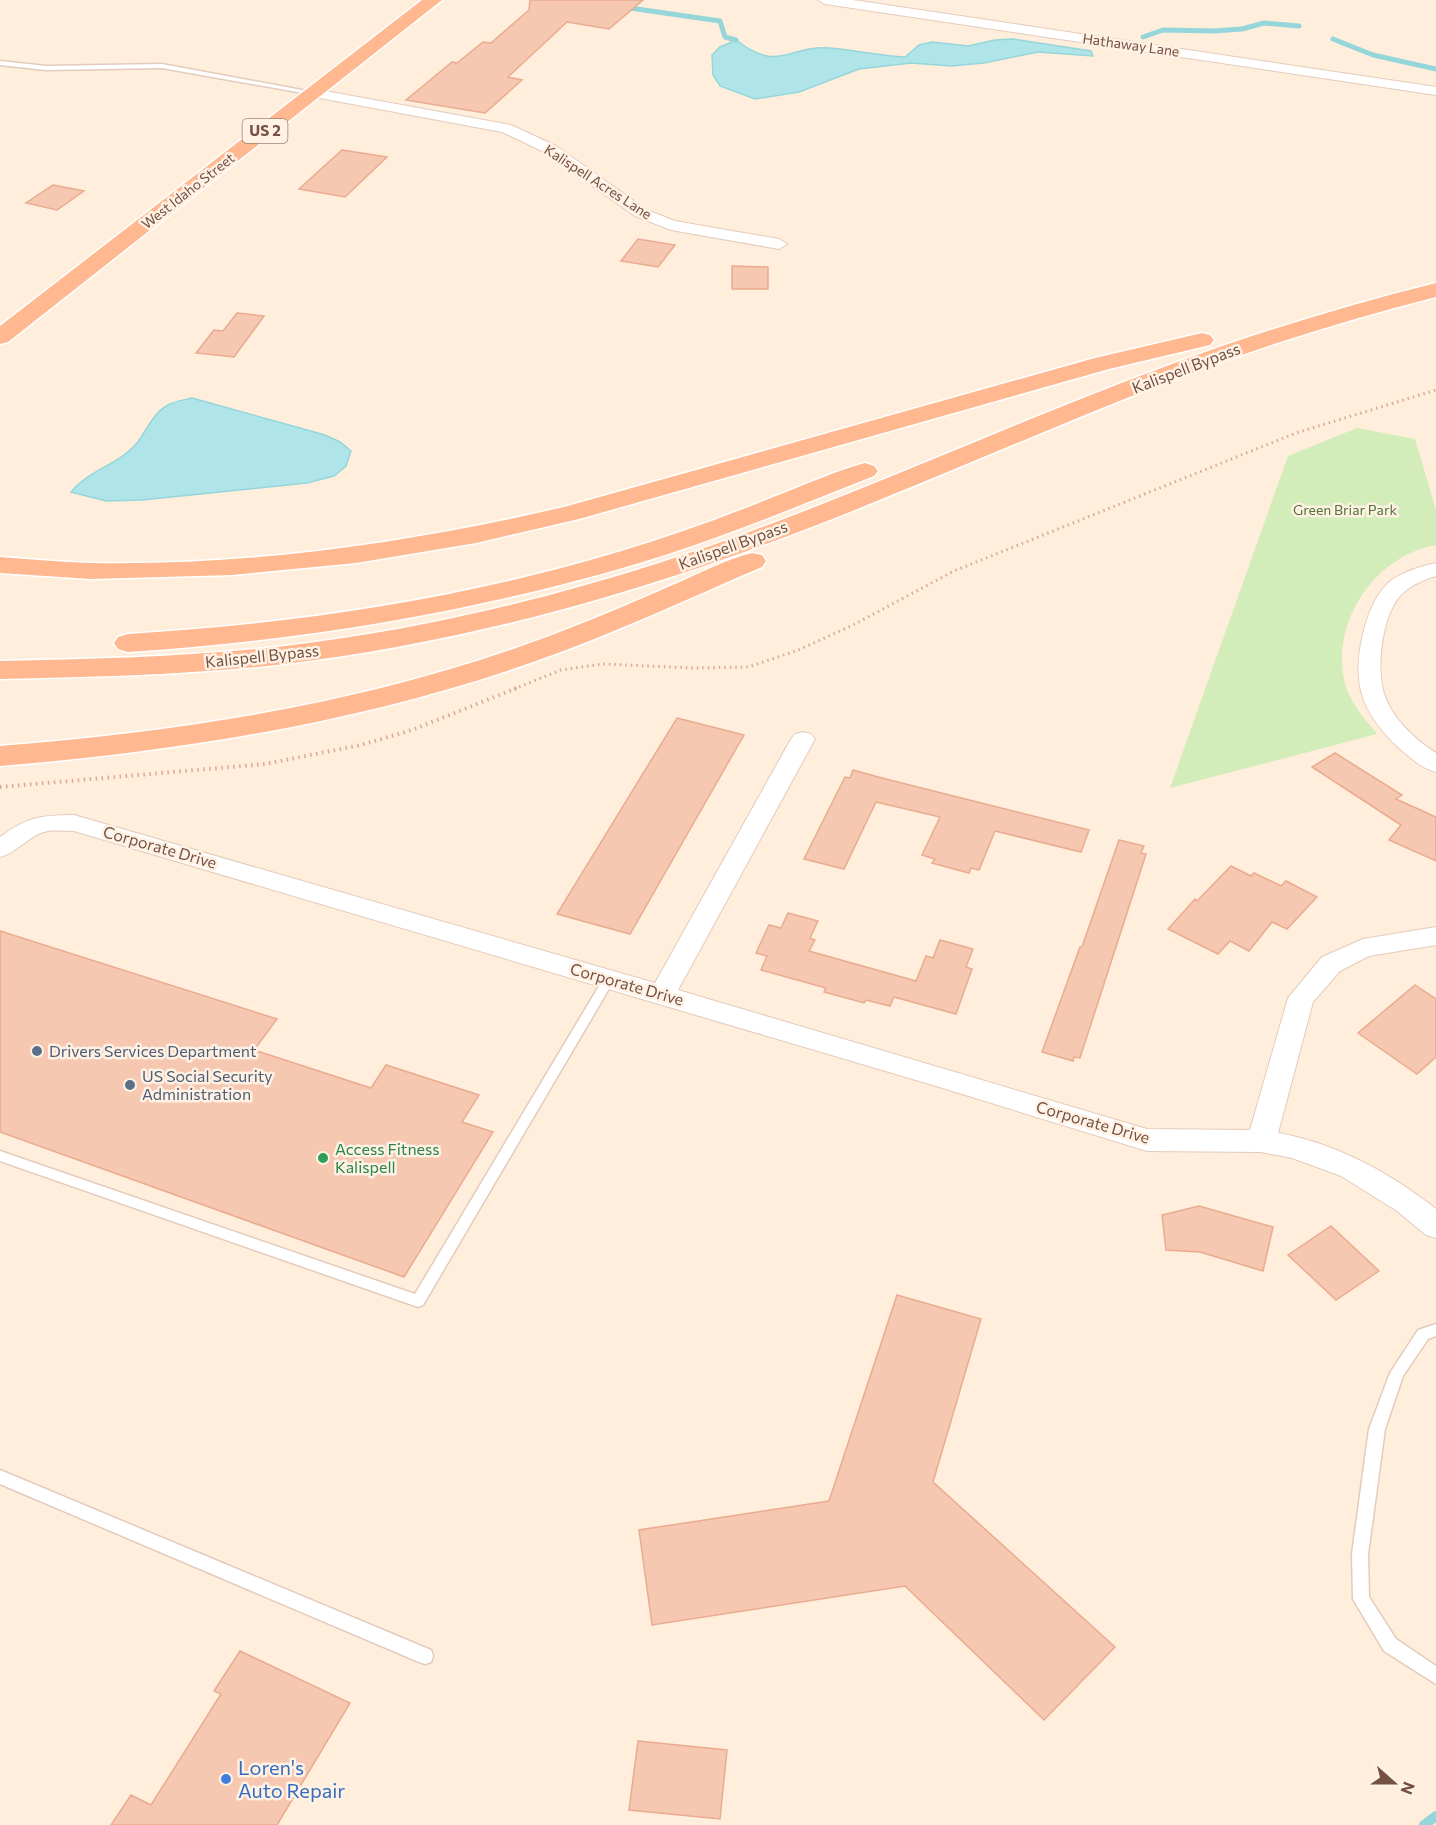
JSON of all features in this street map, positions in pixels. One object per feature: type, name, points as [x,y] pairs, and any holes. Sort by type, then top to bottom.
[{"type":"highway","name":"West Idaho Street","points":[[0,337],[433,0]]},
{"type":"highway","name":"Kalispell Bypass","points":[[968,430],[1202,340],[1325,299],[1436,273]]},
{"type":"highway","name":"Kalispell Bypass","points":[[0,670],[176,664],[274,656],[413,636],[500,617],[604,589],[727,549],[1281,332],[1436,290]]},
{"type":"highway","points":[[0,565],[91,571],[180,570],[356,555],[457,539],[570,513],[1091,366],[1202,340]]},
{"type":"highway","points":[[0,756],[124,744],[239,728],[378,697],[526,654],[639,609],[951,475],[1000,450],[1039,426]]},
{"type":"highway","name":"Kalispell Bypass","points":[[0,647],[88,645],[215,637],[331,625],[421,610],[547,580],[639,554],[710,530],[904,456]]},
{"type":"street","name":"Hathaway Lane","points":[[825,0],[1436,90]]},
{"type":"street","name":"Kalispell Acres Lane","points":[[314,93],[506,128],[550,149],[642,213],[671,225],[779,244]]},
{"type":"street","points":[[1436,569],[1412,578],[1388,596],[1380,608],[1368,666],[1371,688],[1385,717],[1412,747],[1436,764]]},
{"type":"street","points":[[662,994],[803,739]]},
{"type":"street","name":"Corporate Drive","points":[[0,849],[16,837],[43,823],[74,823],[662,994],[1147,1140],[1261,1141],[1295,1147],[1351,1168],[1407,1203],[1436,1226]]},
{"type":"street","points":[[1261,1141],[1301,998],[1331,964],[1363,948],[1436,936]]},
{"type":"lane","points":[[0,63],[46,68],[162,66],[314,93]]},
{"type":"lane","points":[[0,1156],[418,1301],[609,979]]},
{"type":"lane","points":[[1436,1330],[1423,1334],[1397,1373],[1377,1429],[1360,1554],[1360,1599],[1390,1645],[1436,1676]]},
{"type":"lane","points":[[0,1477],[425,1656]]},
{"type":"path","points":[[0,787],[265,764],[351,747],[412,730],[493,700],[561,670],[602,664],[695,668],[748,667],[796,651],[853,625],[954,571],[1296,432],[1436,390]]},
{"type":"green space","name":"Green Briar Park","points":[[1357,428],[1415,439],[1436,510],[1436,545],[1414,552],[1394,563],[1376,578],[1362,596],[1351,616],[1344,638],[1342,661],[1345,684],[1354,704],[1377,734],[1170,788],[1288,456]]},
{"type":"water","points":[[1013,39],[1091,51],[1093,56],[1038,52],[984,63],[951,66],[911,63],[859,69],[799,92],[755,99],[720,86],[713,75],[712,55],[720,47],[736,40],[751,50],[774,57],[815,48],[829,48],[905,57],[919,45],[932,42],[968,46]]},
{"type":"water","points":[[192,398],[325,435],[340,442],[351,451],[346,466],[334,476],[307,483],[142,500],[106,501],[71,492],[87,478],[130,450],[164,407]]},
{"type":"building","points":[[530,0],[643,0],[609,29],[567,22],[508,77],[522,80],[485,113],[406,100],[452,62],[457,63],[483,42],[491,43],[529,10]]},
{"type":"building","points":[[342,150],[387,157],[345,197],[299,189]]},
{"type":"building","points":[[53,185],[84,191],[57,210],[26,203]]},
{"type":"building","points":[[638,239],[675,245],[658,267],[621,261]]},
{"type":"building","points":[[732,266],[768,267],[768,289],[732,289]]},
{"type":"building","points":[[237,313],[264,316],[234,357],[196,353],[214,330],[223,331]]},
{"type":"building","points":[[677,718],[744,735],[630,934],[557,914]]},
{"type":"building","points":[[1335,753],[1402,795],[1396,799],[1436,817],[1436,861],[1389,840],[1401,825],[1312,767]]},
{"type":"building","points":[[853,770],[1089,830],[1081,852],[995,831],[979,870],[971,868],[969,873],[932,863],[935,859],[922,855],[940,817],[876,802],[844,869],[804,859],[845,777],[850,778]]},
{"type":"building","points":[[1119,840],[1144,846],[1141,853],[1146,854],[1080,1058],[1074,1057],[1073,1061],[1042,1052]]},
{"type":"building","points":[[1231,866],[1251,876],[1254,873],[1281,886],[1286,881],[1317,897],[1287,929],[1272,922],[1249,951],[1230,941],[1218,954],[1168,929],[1195,899],[1197,901]]},
{"type":"building","points":[[788,913],[818,921],[810,938],[815,940],[809,951],[916,981],[926,956],[933,958],[940,940],[973,949],[966,967],[972,969],[956,1014],[894,997],[890,1006],[866,1000],[864,1003],[824,992],[826,988],[761,970],[767,956],[756,953],[769,925],[781,928]]},
{"type":"building","points":[[0,931],[277,1019],[254,1050],[371,1088],[386,1065],[479,1095],[462,1122],[493,1132],[404,1277],[0,1132]]},
{"type":"building","points":[[1415,985],[1436,999],[1436,1057],[1417,1074],[1358,1033]]},
{"type":"building","points":[[1199,1206],[1273,1227],[1263,1271],[1200,1252],[1166,1250],[1162,1215]]},
{"type":"building","points":[[1331,1226],[1379,1271],[1336,1300],[1288,1255]]},
{"type":"building","points":[[897,1295],[981,1319],[933,1482],[1115,1647],[1044,1720],[905,1586],[652,1625],[639,1530],[829,1501]]},
{"type":"building","points":[[240,1651],[350,1703],[277,1825],[111,1825],[131,1795],[151,1805],[221,1694],[214,1691]]},
{"type":"building","points":[[638,1741],[727,1750],[720,1819],[629,1810]]},
{"type":"waterway","points":[[623,7],[720,21],[725,37],[736,40]]},
{"type":"waterway","points":[[1143,37],[1163,30],[1214,31],[1242,29],[1264,23],[1299,26]]},
{"type":"waterway","points":[[1333,39],[1373,55],[1436,69]]},
{"type":"waterway","points":[[1424,1825],[1436,1816]]},
{"type":"place","name":"Drivers Services Department","points":[[37,1051]]},
{"type":"place","name":"US Social Security Administration","points":[[130,1085]]},
{"type":"place","name":"Access Fitness Kalispell","points":[[323,1158]]},
{"type":"place","name":"Loren's Auto Repair","points":[[226,1779]]}]
